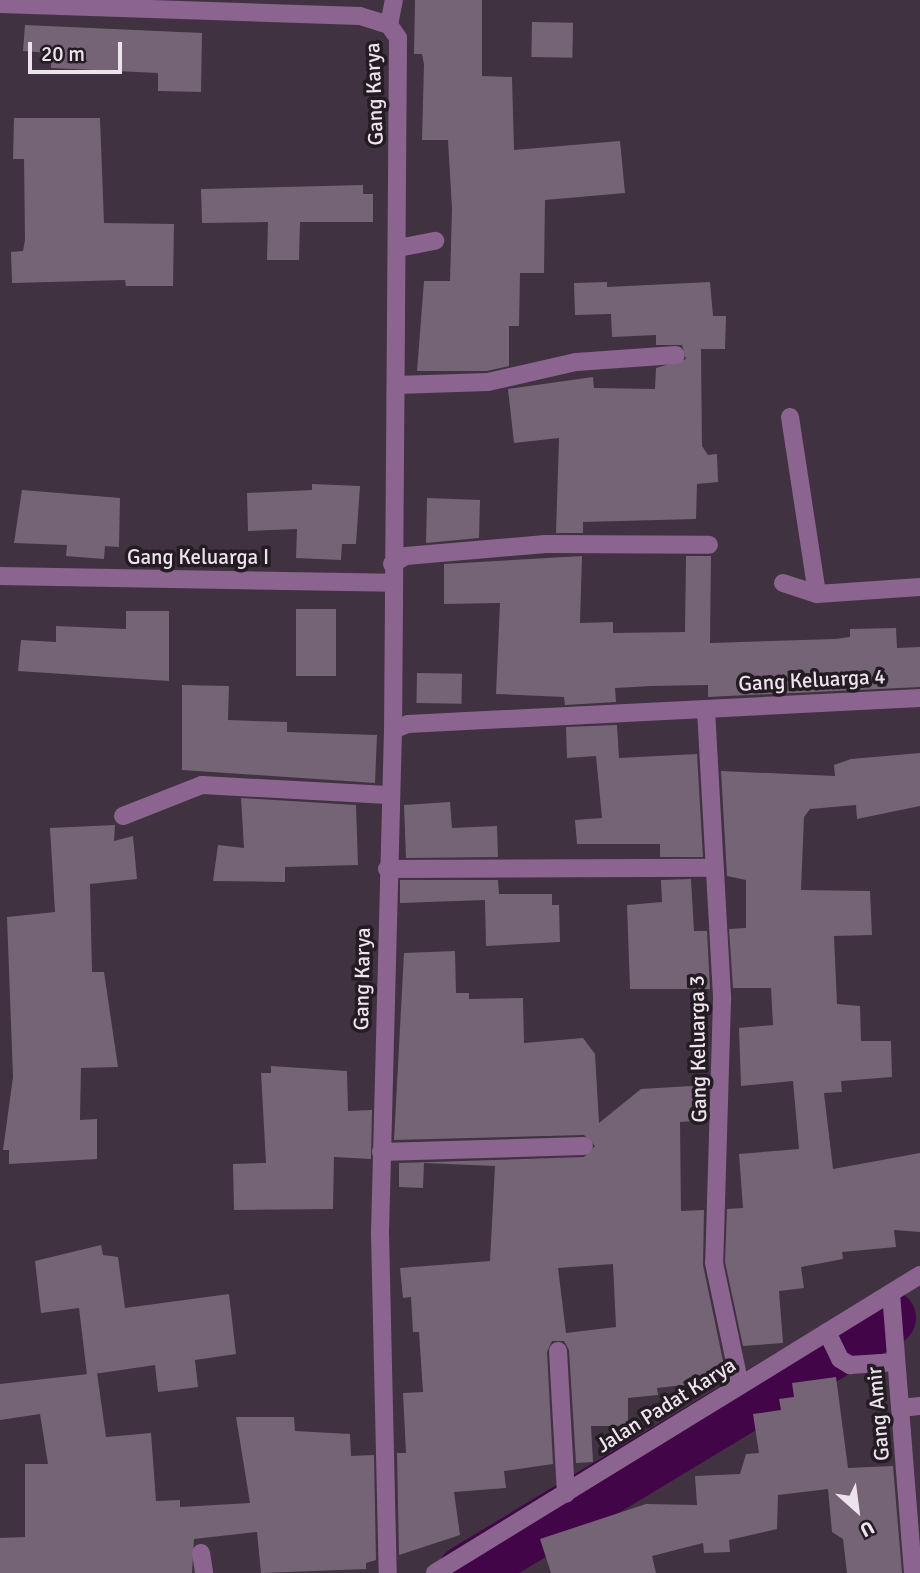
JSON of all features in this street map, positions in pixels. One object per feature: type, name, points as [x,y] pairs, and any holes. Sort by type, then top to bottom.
[{"type":"street","points":[[389,25],[394,0]]},
{"type":"street","name":"Gang Karya","points":[[0,4],[360,16],[389,25],[398,38],[397,386],[392,564],[393,730],[388,795],[381,1152],[388,1573]]},
{"type":"street","points":[[398,248],[435,241]]},
{"type":"street","points":[[397,386],[488,382],[576,362],[676,355]]},
{"type":"street","points":[[790,417],[817,594]]},
{"type":"street","points":[[392,564],[406,556],[545,544],[709,545]]},
{"type":"street","name":"Gang Keluarga I","points":[[2,576],[392,583]]},
{"type":"street","points":[[783,583],[817,594],[920,587]]},
{"type":"street","name":"Gang Keluarga 4","points":[[393,730],[408,724],[920,698]]},
{"type":"street","name":"Gang Keluarga 3","points":[[706,710],[723,1133],[715,1264],[740,1385]]},
{"type":"street","points":[[123,816],[202,785],[388,795]]},
{"type":"street","points":[[387,869],[713,868]]},
{"type":"street","points":[[381,1152],[584,1146]]},
{"type":"street","name":"Jalan Padat Karya","points":[[435,1573],[740,1385],[829,1337],[920,1275]]},
{"type":"street","name":"Gang Amir","points":[[891,1293],[913,1573]]},
{"type":"street","points":[[829,1337],[840,1359],[864,1366],[896,1362]]},
{"type":"street","points":[[558,1351],[566,1494]]},
{"type":"street","points":[[901,1408],[920,1406]]},
{"type":"street","points":[[201,1553],[204,1573]]},
{"type":"building","points":[[415,0],[482,0],[482,76],[512,77],[514,150],[620,141],[625,193],[545,200],[544,273],[520,273],[519,326],[509,326],[509,366],[487,371],[417,371],[424,281],[450,281],[452,209],[448,140],[422,140],[424,64],[422,54],[414,54]]},
{"type":"building","points":[[532,22],[573,23],[572,58],[531,57]]},
{"type":"building","points":[[25,25],[202,33],[201,92],[158,91],[158,73],[51,68],[51,53],[23,51]]},
{"type":"building","points":[[14,118],[100,118],[104,223],[174,224],[173,286],[126,286],[125,280],[12,283],[11,252],[23,251],[25,240],[24,159],[13,159]]},
{"type":"building","points":[[363,185],[363,194],[373,194],[373,222],[300,222],[299,260],[267,260],[268,222],[202,223],[201,189]]},
{"type":"building","points":[[607,282],[607,287],[710,282],[713,316],[726,316],[725,349],[701,349],[702,446],[708,455],[717,454],[718,482],[697,484],[696,519],[583,522],[583,533],[556,533],[559,438],[514,443],[508,389],[593,377],[594,388],[655,389],[656,368],[686,359],[682,345],[656,345],[656,335],[612,337],[611,314],[575,315],[574,283]]},
{"type":"building","points":[[312,484],[360,486],[356,544],[342,544],[341,560],[296,558],[297,529],[248,531],[247,493],[312,490]]},
{"type":"building","points":[[22,490],[120,498],[119,547],[105,546],[104,559],[66,556],[67,545],[14,543]]},
{"type":"building","points":[[427,498],[480,500],[479,538],[426,543]]},
{"type":"building","points":[[582,556],[580,623],[613,622],[613,633],[685,632],[686,556],[711,556],[710,643],[835,639],[850,637],[850,629],[896,628],[897,648],[920,647],[920,687],[708,697],[708,685],[651,686],[615,688],[616,702],[565,705],[564,697],[496,694],[500,603],[444,604],[444,564]]},
{"type":"building","points":[[296,609],[336,609],[336,676],[296,676]]},
{"type":"building","points":[[126,611],[169,611],[169,681],[18,671],[21,640],[56,642],[56,626],[126,629]]},
{"type":"building","points":[[417,673],[462,674],[461,704],[416,703]]},
{"type":"building","points":[[182,685],[229,686],[228,720],[287,722],[287,732],[377,735],[375,783],[182,770]]},
{"type":"building","points":[[617,725],[619,758],[697,754],[703,857],[660,857],[660,844],[577,844],[575,820],[602,818],[596,756],[567,758],[566,727]]},
{"type":"building","points":[[920,753],[920,806],[857,819],[856,805],[810,809],[804,817],[801,890],[870,891],[872,935],[834,936],[837,1004],[860,1006],[861,1041],[891,1041],[892,1077],[841,1081],[842,1092],[824,1093],[833,1169],[920,1153],[920,1232],[894,1230],[896,1247],[842,1252],[843,1259],[801,1267],[804,1288],[779,1291],[783,1343],[743,1346],[725,1262],[727,1209],[743,1208],[739,1154],[799,1149],[793,1081],[741,1086],[739,1028],[773,1025],[771,988],[733,988],[729,929],[746,928],[746,880],[727,876],[721,771],[835,776],[834,765],[851,759]]},
{"type":"building","points":[[241,798],[356,805],[358,865],[285,867],[285,882],[213,881],[218,845],[244,848]]},
{"type":"building","points":[[450,802],[452,828],[497,826],[498,857],[406,858],[404,805]]},
{"type":"building","points":[[115,825],[114,841],[133,836],[137,879],[90,884],[92,972],[104,972],[118,1067],[81,1068],[80,1120],[97,1119],[97,1159],[9,1164],[9,1150],[3,1150],[13,1077],[7,917],[55,912],[50,828]]},
{"type":"building","points":[[691,879],[694,931],[707,931],[710,989],[630,989],[627,905],[662,902],[661,880]]},
{"type":"building","points":[[400,880],[498,880],[499,894],[552,894],[552,905],[559,905],[560,942],[486,946],[485,900],[400,903]]},
{"type":"building","points":[[455,951],[456,993],[469,993],[469,999],[523,998],[524,1043],[583,1038],[595,1054],[599,1123],[641,1089],[708,1085],[707,1120],[680,1122],[681,1211],[704,1210],[703,1265],[727,1380],[657,1388],[658,1395],[628,1398],[628,1426],[591,1426],[593,1462],[576,1463],[569,1350],[564,1341],[552,1341],[547,1352],[553,1464],[504,1471],[506,1488],[454,1492],[460,1535],[399,1555],[397,1453],[406,1453],[403,1393],[423,1392],[419,1332],[413,1332],[411,1297],[403,1298],[400,1268],[490,1261],[495,1166],[424,1163],[423,1188],[399,1187],[399,1163],[584,1157],[595,1146],[584,1135],[394,1140],[404,953]],"holes":[[[613,1264],[616,1327],[566,1333],[558,1268]]]},
{"type":"building","points":[[271,1066],[347,1071],[348,1111],[372,1110],[371,1159],[334,1157],[333,1209],[234,1210],[233,1164],[266,1163],[261,1073],[271,1073]]},
{"type":"building","points":[[101,1245],[103,1255],[118,1257],[125,1308],[229,1294],[236,1354],[195,1360],[198,1387],[158,1392],[155,1365],[87,1375],[79,1308],[41,1313],[35,1261]]},
{"type":"building","points":[[97,1373],[106,1437],[151,1433],[156,1501],[180,1500],[180,1507],[250,1503],[236,1417],[294,1417],[295,1431],[350,1434],[351,1456],[374,1455],[376,1560],[366,1563],[366,1569],[261,1573],[257,1532],[194,1539],[192,1573],[0,1573],[0,1538],[25,1537],[25,1464],[48,1464],[40,1414],[0,1420],[0,1384]]},
{"type":"building","points":[[836,1377],[848,1468],[893,1466],[902,1573],[847,1573],[843,1539],[832,1532],[828,1489],[778,1495],[777,1529],[729,1540],[730,1552],[704,1553],[703,1543],[652,1556],[656,1573],[551,1573],[540,1539],[646,1504],[697,1505],[695,1476],[740,1474],[746,1454],[759,1453],[753,1414],[781,1410],[779,1399],[794,1397],[792,1383]]},
{"type":"waterway","points":[[465,1573],[888,1318]]}]
